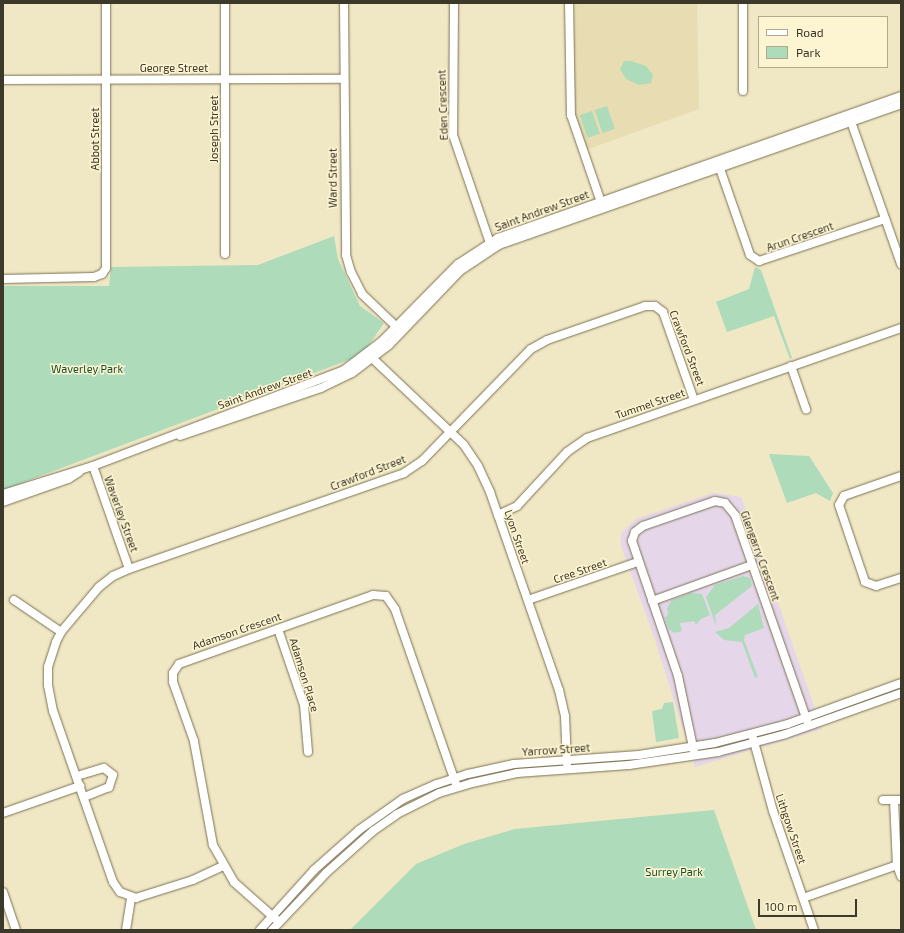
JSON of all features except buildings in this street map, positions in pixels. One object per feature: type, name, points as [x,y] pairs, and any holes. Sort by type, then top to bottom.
[{"type":"street","name":"Abbot Street","points":[[3,279],[86,277],[102,274],[106,262],[106,3]]},
{"type":"street","name":"Joseph Street","points":[[225,3],[225,254]]},
{"type":"street","name":"Ward Street","points":[[344,3],[346,255],[351,272],[362,294],[400,330]]},
{"type":"street","name":"Eden Crescent","points":[[454,3],[453,135],[491,245]]},
{"type":"street","points":[[569,3],[571,115],[602,204]]},
{"type":"street","points":[[743,3],[743,91]]},
{"type":"street","name":"George Street","points":[[3,80],[344,79]]},
{"type":"street","name":"Saint Andrew Street","points":[[850,118],[901,96]]},
{"type":"street","name":"Saint Andrew Street","points":[[3,494],[65,473],[93,466],[164,440],[194,432],[321,388],[370,357],[400,330],[455,275],[491,245],[602,204],[850,118],[901,104]]},
{"type":"street","points":[[850,118],[901,264]]},
{"type":"street","name":"Arun Crescent","points":[[718,164],[750,255],[756,260],[764,261],[885,219]]},
{"type":"street","name":"Crawford Street","points":[[132,897],[120,892],[114,882],[54,711],[48,685],[50,658],[62,632],[99,587],[113,576],[129,569],[404,473],[422,462],[531,349],[547,340],[645,306],[655,306],[663,312],[694,400]]},
{"type":"street","name":"Tummel Street","points":[[498,515],[517,506],[567,452],[580,442],[694,400],[901,328]]},
{"type":"street","name":"Lyon Street","points":[[370,357],[464,445],[478,466],[498,515],[561,697],[567,769]]},
{"type":"street","points":[[791,366],[806,409]]},
{"type":"street","name":"Waverley Street","points":[[93,466],[129,569]]},
{"type":"street","name":"Saint Andrew Street","points":[[3,502],[68,479],[81,470]]},
{"type":"street","points":[[901,476],[844,496],[839,505],[865,582],[876,586],[901,578]]},
{"type":"street","name":"Glengarry Crescent","points":[[695,756],[680,680],[632,541],[638,528],[721,501],[728,505],[735,515],[809,726]]},
{"type":"street","name":"Cree Street","points":[[528,600],[638,562]]},
{"type":"street","points":[[652,601],[752,565]]},
{"type":"street","name":"Adamson Crescent","points":[[279,922],[238,886],[224,866],[211,838],[194,741],[173,682],[173,673],[179,664],[186,660],[373,595],[382,595],[390,599],[457,787]]},
{"type":"street","points":[[14,600],[62,632]]},
{"type":"street","name":"Adamson Place","points":[[278,629],[304,704],[308,752]]},
{"type":"street","name":"Yarrow Street","points":[[260,930],[271,915],[325,860],[374,818],[415,793],[454,778],[506,766],[639,755],[693,747],[752,734],[806,718],[901,683]]},
{"type":"street","name":"Yarrow Street","points":[[272,930],[326,872],[384,822],[426,798],[457,787],[503,775],[567,769],[629,766],[695,756],[754,743],[809,726],[901,693]]},
{"type":"street","name":"Lithgow Street","points":[[752,734],[769,800],[814,930]]},
{"type":"street","points":[[77,776],[104,768],[113,775],[109,787],[84,797]]},
{"type":"street","points":[[3,813],[80,786]]},
{"type":"street","points":[[883,800],[897,800],[897,865],[901,876]]},
{"type":"street","points":[[803,898],[897,865]]},
{"type":"street","points":[[126,930],[132,897],[149,895],[224,866]]},
{"type":"street","points":[[3,892],[16,930]]},
{"type":"shaded area","points":[[575,3],[697,3],[699,109],[586,150],[573,113]]},
{"type":"shaded area","points":[[713,493],[741,497],[822,729],[695,767],[655,640],[621,546],[621,533],[636,519]]},
{"type":"green space","points":[[624,61],[631,61],[646,66],[653,75],[651,83],[639,85],[626,79],[620,69]]},
{"type":"green space","points":[[607,106],[615,129],[603,133],[595,110]]},
{"type":"green space","points":[[592,111],[600,134],[588,138],[580,115]]},
{"type":"green space","name":"Waverley Park","points":[[334,236],[338,259],[360,306],[384,323],[362,355],[3,490],[3,286],[109,286],[111,267],[258,265]]},
{"type":"green space","points":[[755,267],[761,270],[792,358],[790,359],[774,316],[727,332],[716,302],[749,289]]},
{"type":"green space","points":[[769,454],[809,456],[833,493],[830,501],[816,493],[787,503]]},
{"type":"green space","points":[[743,576],[750,578],[752,586],[715,615],[716,626],[706,597],[715,585]]},
{"type":"green space","points":[[691,593],[702,594],[710,615],[701,619],[696,625],[694,621],[680,623],[682,631],[674,633],[669,629],[665,618],[668,614],[667,608],[672,600]]},
{"type":"green space","points":[[758,604],[764,628],[745,635],[744,640],[758,677],[755,678],[742,642],[724,640],[715,632],[729,628]]},
{"type":"green space","points":[[673,702],[679,738],[656,742],[652,711],[662,709],[664,703]]},
{"type":"green space","name":"Surrey Park","points":[[714,810],[756,930],[350,930],[416,864],[464,844],[515,829]]}]
